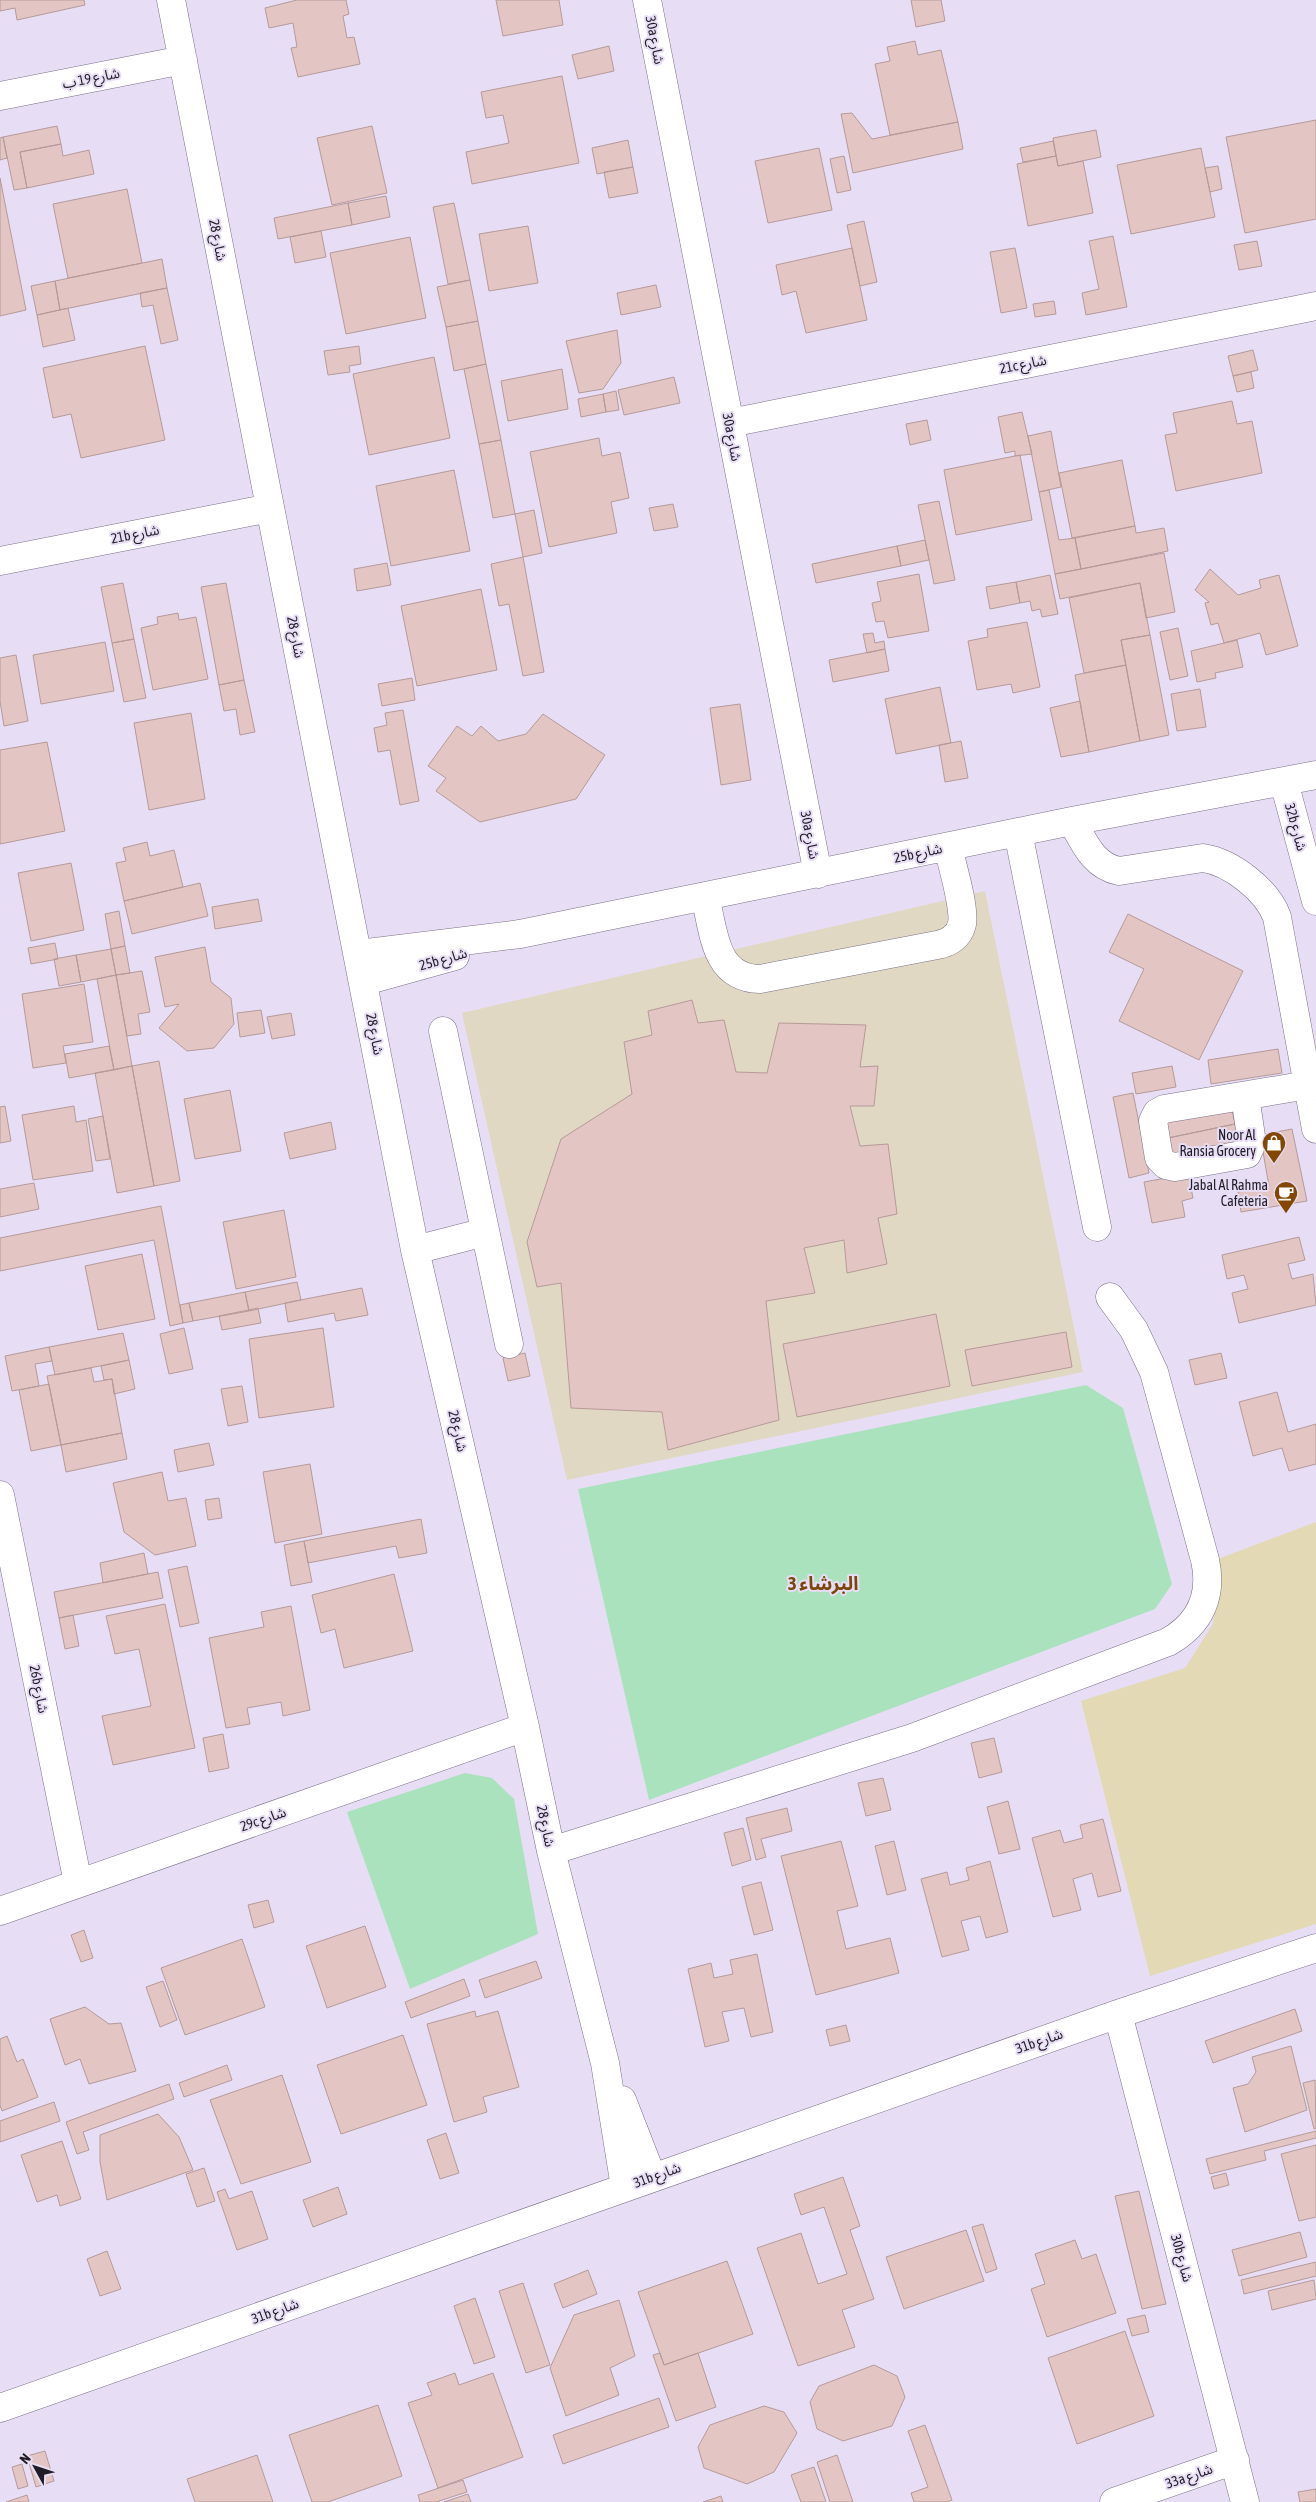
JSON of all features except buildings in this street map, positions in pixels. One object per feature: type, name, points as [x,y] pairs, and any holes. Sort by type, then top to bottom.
[{"type":"street","name":"شارع 28","points":[[171,0],[365,981],[416,1250],[525,1727],[551,1851],[605,2063],[625,2187]]},
{"type":"street","name":"30a شارع","points":[[647,0],[818,874]]},
{"type":"street","name":"شارع 19 ب","points":[[0,96],[183,60]]},
{"type":"street","name":"21c شارع","points":[[730,423],[1316,306]]},
{"type":"street","name":"21b شارع","points":[[0,561],[270,508]]},
{"type":"street","name":"25b شارع","points":[[359,954],[520,934],[1072,821],[1316,775]]},
{"type":"street","name":"32b شارع","points":[[1284,782],[1316,901]]},
{"type":"street","points":[[1072,821],[1097,862],[1111,870],[1119,871],[1202,858],[1222,863],[1264,894],[1276,917],[1316,1129]]},
{"type":"street","points":[[1018,832],[1097,1227]]},
{"type":"street","points":[[705,896],[720,956],[729,969],[744,977],[760,979],[937,946],[950,941],[962,925],[962,912],[948,847]]},
{"type":"street","name":"25b شارع","points":[[365,981],[481,948],[520,934]]},
{"type":"street","points":[[443,1031],[509,1344]]},
{"type":"street","points":[[1245,1096],[1308,1086]]},
{"type":"street","points":[[416,1250],[485,1232]]},
{"type":"street","points":[[551,1851],[912,1738],[1168,1642],[1191,1626],[1200,1615],[1207,1595],[1208,1574],[1205,1560],[1154,1372],[1134,1330],[1110,1297]]},
{"type":"street","name":"26b شارع","points":[[0,1495],[78,1883]]},
{"type":"street","name":"29c شارع","points":[[0,1910],[525,1727]]},
{"type":"street","name":"31b شارع","points":[[0,2408],[1118,2014],[1316,1948]]},
{"type":"street","name":"30b شارع","points":[[1118,2014],[1246,2502]]},
{"type":"street","name":"شارع 28","points":[[605,2063],[652,2177]]},
{"type":"street","name":"33a شارع","points":[[1114,2502],[1234,2460]]},
{"type":"shaded area","points":[[985,891],[1083,1372],[567,1480],[462,1013]]},
{"type":"green space","points":[[1086,1385],[1123,1408],[1172,1584],[1155,1609],[649,1800],[578,1489]]},
{"type":"green space","points":[[465,1773],[492,1778],[514,1799],[538,1934],[410,1989],[347,1812]]},
{"type":"sand","points":[[1316,1522],[1316,1924],[1150,1976],[1081,1701],[1185,1668],[1213,1624],[1218,1559]]},
{"type":"place","name":"Noor Al Ransia Grocery","points":[[1274,1164]]},
{"type":"place","name":"Jabal Al Rahma Cafeteria","points":[[1286,1214]]},
{"type":"district","name":"البرشاء 3","points":[[823,1583]]}]
